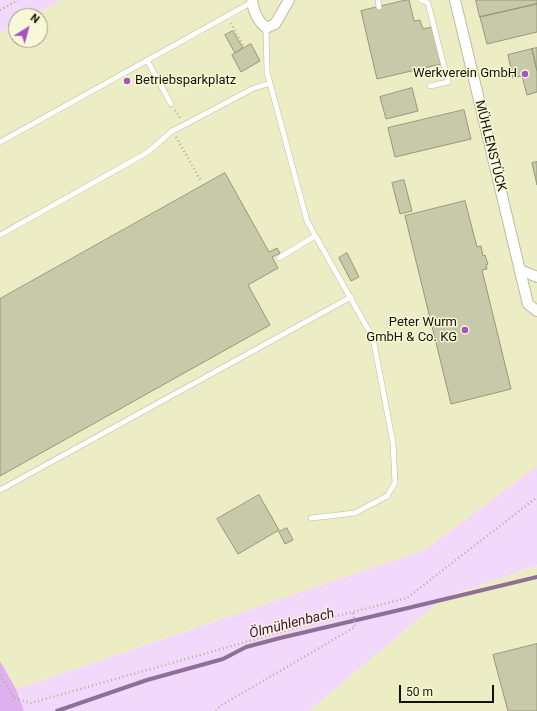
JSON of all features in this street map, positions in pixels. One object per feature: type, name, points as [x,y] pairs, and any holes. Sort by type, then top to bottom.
[{"type":"street","points":[[252,1],[259,22],[266,28],[275,24],[289,0]]},
{"type":"street","name":"MÜHLENSTÜCK","points":[[455,0],[528,304],[537,311]]},
{"type":"street","points":[[520,270],[537,277]]},
{"type":"lane","points":[[378,0],[380,7]]},
{"type":"lane","points":[[421,0],[428,3],[448,82],[430,86]]},
{"type":"lane","points":[[0,142],[252,1]]},
{"type":"lane","points":[[266,28],[267,72],[307,221],[373,338],[393,443],[395,483],[387,496],[355,513],[310,518]]},
{"type":"lane","points":[[147,60],[171,104]]},
{"type":"lane","points":[[0,236],[148,152],[172,132],[184,125],[252,89],[270,84]]},
{"type":"lane","points":[[279,258],[315,236]]},
{"type":"lane","points":[[0,490],[351,297]]},
{"type":"path","points":[[0,10],[18,0]]},
{"type":"path","points":[[227,16],[244,47]]},
{"type":"path","points":[[171,104],[184,125]]},
{"type":"path","points":[[172,132],[201,181]]},
{"type":"path","points":[[0,675],[14,698],[32,703],[407,598],[537,496]]},
{"type":"path","points":[[216,711],[220,706],[355,627],[353,612]]},
{"type":"shaded area","points":[[0,0],[62,0],[47,8],[8,8],[8,28],[0,33]]},
{"type":"shaded area","points":[[62,0],[537,0],[537,466],[425,550],[16,689],[0,661],[0,33],[8,28],[8,48],[48,48],[47,8]]},
{"type":"shaded area","points":[[537,466],[537,565],[442,599],[309,711],[24,711],[16,689],[425,550]]},
{"type":"shaded area","points":[[537,565],[537,711],[309,711],[442,599]]},
{"type":"shaded area","points":[[0,661],[16,689],[24,711],[0,711]]},
{"type":"building","points":[[409,0],[414,21],[420,20],[423,29],[432,27],[441,64],[377,79],[361,11]]},
{"type":"building","points":[[476,0],[537,0],[537,4],[480,17]]},
{"type":"building","points":[[537,4],[537,32],[487,44],[480,17]]},
{"type":"building","points":[[233,31],[243,48],[235,53],[225,35]]},
{"type":"building","points":[[251,44],[260,61],[241,72],[232,55]]},
{"type":"building","points":[[537,48],[537,71],[532,49]]},
{"type":"building","name":"Werkverein GmbH","points":[[532,49],[537,71],[537,92],[527,95],[522,76],[513,78],[508,55]]},
{"type":"building","points":[[412,88],[418,111],[386,119],[380,97]]},
{"type":"building","points":[[464,110],[471,139],[395,157],[388,128]]},
{"type":"building","points":[[537,162],[537,185],[532,163]]},
{"type":"building","points":[[225,173],[269,252],[277,248],[280,253],[272,257],[278,268],[248,285],[270,325],[0,476],[0,299]]},
{"type":"building","points":[[404,180],[412,211],[400,214],[392,183]]},
{"type":"building","name":"Peter Wurm GmbH & Co. KG","points":[[465,201],[477,247],[481,246],[483,256],[485,255],[488,264],[486,265],[487,269],[482,270],[511,389],[451,404],[405,216]]},
{"type":"building","points":[[347,253],[359,277],[351,281],[339,258]]},
{"type":"building","points":[[259,495],[279,530],[238,554],[217,519]]},
{"type":"building","points":[[287,528],[293,540],[285,544],[279,532]]},
{"type":"building","points":[[537,644],[537,711],[508,711],[493,655]]},
{"type":"waterway","name":"Ölmühlenbach","points":[[57,711],[147,680],[223,659],[246,647],[537,577]]},
{"type":"place","name":"Werkverein GmbH","points":[[525,74]]},
{"type":"place","name":"Betriebsparkplatz","points":[[127,81]]},
{"type":"place","name":"Peter Wurm GmbH & Co. KG","points":[[465,330]]}]
